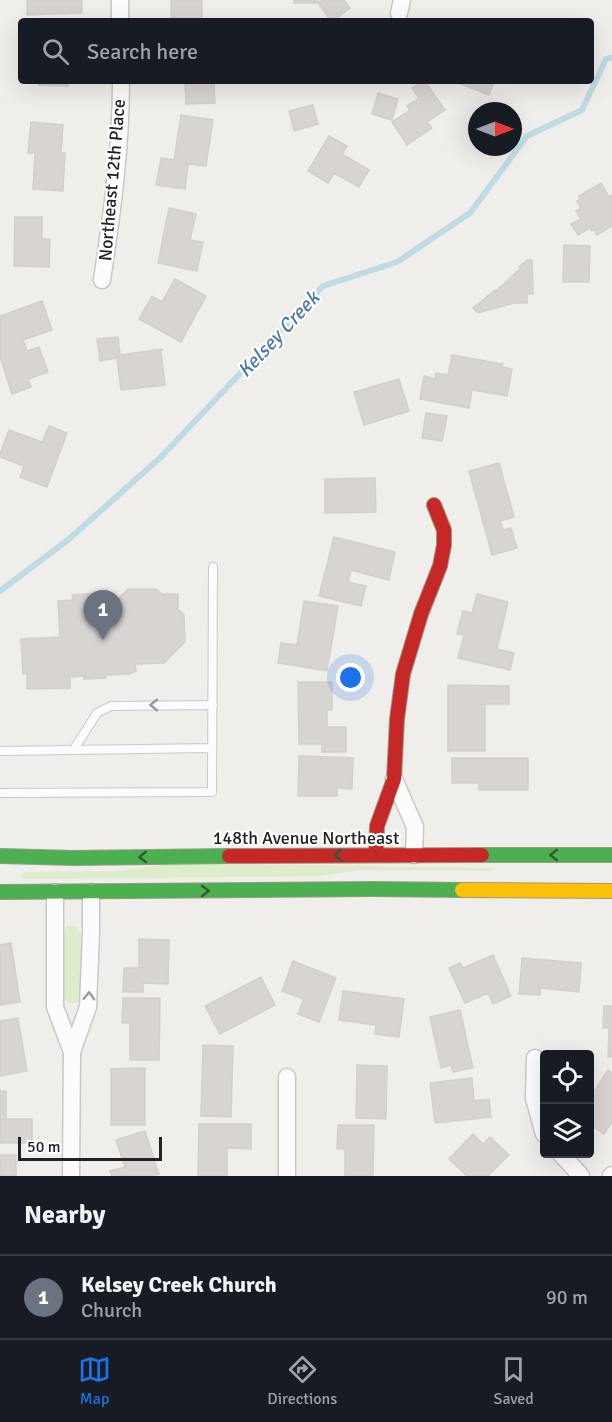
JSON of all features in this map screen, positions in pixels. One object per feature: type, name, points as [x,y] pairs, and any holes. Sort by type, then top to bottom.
[{"type":"main road","points":[[376,855],[377,826],[394,779],[397,719],[404,674],[421,614],[440,566],[444,545],[444,530],[434,505]]},
{"type":"main road","points":[[409,889],[501,873],[506,864],[497,855]]},
{"type":"main road","name":"148th Avenue Northeast","points":[[0,856],[74,858],[612,855]]},
{"type":"main road","points":[[74,858],[21,866],[8,881],[23,892],[409,889],[612,891]]},
{"type":"street","points":[[120,0],[120,18]]},
{"type":"street","name":"Northeast 12th Place","points":[[102,280],[117,176],[121,84]]},
{"type":"street","points":[[394,779],[415,827],[414,855]]},
{"type":"street","points":[[55,892],[55,1007],[72,1052]]},
{"type":"street","points":[[71,1176],[72,1052],[88,1007],[91,892]]},
{"type":"street","points":[[535,1058],[534,1098],[540,1120]]},
{"type":"street","points":[[287,1077],[287,1176]]},
{"type":"street","points":[[565,1158],[581,1176]]},
{"type":"lane","points":[[0,793],[212,792],[213,567]]},
{"type":"lane","points":[[74,749],[97,713],[111,706],[213,705]]},
{"type":"lane","points":[[0,751],[212,748]]},
{"type":"green space","points":[[175,863],[493,868],[491,871],[362,870],[320,876],[24,879],[20,876],[24,872],[119,871]]},
{"type":"green space","points":[[67,926],[76,926],[81,934],[80,997],[76,1003],[69,1003],[64,999],[64,931]]},
{"type":"building","points":[[27,0],[82,0],[82,13],[27,15]]},
{"type":"building","points":[[171,0],[202,0],[202,18],[171,18]]},
{"type":"building","points":[[294,0],[318,0],[318,3],[294,3]]},
{"type":"building","points":[[323,0],[344,0],[350,8],[337,18],[329,18],[318,3]]},
{"type":"building","points":[[68,84],[68,86],[39,85]]},
{"type":"building","points":[[185,84],[214,84],[215,103],[186,104]]},
{"type":"building","points":[[418,84],[427,84],[445,110],[427,122],[432,128],[407,145],[392,122],[410,110],[407,106],[419,98],[412,88]]},
{"type":"building","points":[[462,84],[493,84],[489,95]]},
{"type":"building","points":[[378,93],[398,99],[392,120],[372,114]]},
{"type":"building","points":[[313,105],[318,124],[294,131],[289,111]]},
{"type":"building","points":[[181,115],[213,120],[206,166],[188,164],[185,189],[156,185],[161,158],[174,160]]},
{"type":"building","points":[[31,122],[63,125],[61,153],[65,153],[63,191],[33,189],[35,153],[28,153]]},
{"type":"building","points":[[329,136],[347,146],[342,154],[369,170],[359,187],[334,173],[328,183],[308,171]]},
{"type":"building","points":[[601,183],[609,197],[612,195],[612,226],[597,235],[594,229],[592,231],[590,228],[578,235],[571,224],[581,219],[576,211],[581,208],[577,201],[580,199],[579,196]]},
{"type":"building","points":[[169,208],[196,214],[190,240],[203,242],[197,271],[158,263]]},
{"type":"building","points":[[15,217],[42,217],[42,239],[50,239],[49,267],[14,266]]},
{"type":"building","points":[[564,245],[590,246],[589,282],[563,282]]},
{"type":"building","points":[[527,260],[532,260],[533,294],[527,294],[527,303],[514,303],[478,313],[473,308],[496,291]]},
{"type":"building","points":[[175,279],[206,296],[181,342],[139,319],[152,296],[162,302]]},
{"type":"building","points":[[42,301],[52,330],[23,340],[27,351],[39,347],[48,372],[28,379],[31,387],[12,394],[0,357],[0,316]]},
{"type":"building","points":[[118,337],[120,355],[163,349],[161,350],[165,385],[121,390],[117,358],[100,361],[97,339]]},
{"type":"building","points":[[452,355],[503,364],[502,367],[512,369],[507,396],[472,390],[469,408],[420,399],[424,376],[435,379],[436,373],[448,375]]},
{"type":"building","points":[[399,379],[409,411],[364,425],[354,392]]},
{"type":"building","points":[[426,413],[447,416],[442,441],[422,438]]},
{"type":"building","points":[[49,426],[67,433],[47,487],[20,477],[24,466],[0,457],[0,454],[9,430],[42,442]]},
{"type":"building","points":[[499,463],[514,517],[500,521],[503,530],[511,528],[517,548],[492,555],[469,471]]},
{"type":"building","points":[[375,478],[376,512],[325,513],[325,479]]},
{"type":"building","points":[[334,537],[395,552],[389,580],[351,570],[348,582],[366,586],[361,606],[319,596]]},
{"type":"building","points":[[128,589],[156,589],[162,594],[178,594],[178,609],[184,615],[185,642],[164,663],[135,664],[136,671],[130,674],[106,675],[106,678],[70,677],[70,688],[27,689],[27,674],[23,674],[21,639],[60,637],[58,601],[73,600],[72,595],[102,593],[103,610],[111,609],[111,606]]},
{"type":"building","points":[[477,594],[508,602],[497,649],[514,653],[510,670],[458,658],[464,635],[457,634],[463,611],[472,613]]},
{"type":"building","points":[[304,601],[338,606],[327,671],[278,663],[281,643],[297,645]]},
{"type":"building","points":[[298,682],[332,682],[332,710],[327,710],[327,727],[346,727],[346,752],[322,752],[322,744],[299,744]]},
{"type":"building","points":[[448,685],[509,686],[509,704],[485,704],[485,751],[448,751]]},
{"type":"building","points":[[299,756],[353,758],[352,789],[337,788],[337,796],[298,796]]},
{"type":"building","points":[[452,758],[528,758],[528,790],[479,790],[479,783],[452,783]]},
{"type":"building","points":[[139,939],[169,940],[168,984],[143,983],[143,992],[123,992],[124,968],[139,968]]},
{"type":"building","points":[[11,943],[20,1002],[1,1005],[0,945]]},
{"type":"building","points":[[493,955],[511,996],[493,1004],[488,993],[465,1003],[449,968],[460,963],[463,968]]},
{"type":"building","points":[[522,958],[581,963],[579,992],[540,988],[540,995],[519,994]]},
{"type":"building","points":[[293,961],[336,978],[319,1022],[298,1014],[304,999],[282,991]]},
{"type":"building","points":[[261,977],[275,1005],[220,1034],[205,1006]]},
{"type":"building","points":[[343,991],[404,999],[399,1037],[375,1034],[376,1025],[339,1020]]},
{"type":"building","points":[[123,998],[160,998],[159,1060],[130,1060],[130,1023],[122,1023]]},
{"type":"building","points":[[604,1006],[612,1006],[612,1057],[608,1057],[609,1028],[603,1028]]},
{"type":"building","points":[[460,1010],[473,1068],[453,1072],[451,1065],[441,1068],[430,1017]]},
{"type":"building","points":[[18,1018],[27,1071],[0,1076],[0,1021]]},
{"type":"building","points":[[203,1045],[233,1046],[231,1117],[201,1116]]},
{"type":"building","points":[[357,1065],[387,1066],[386,1119],[356,1118]]},
{"type":"building","points":[[145,1068],[145,1125],[111,1125],[111,1069]]},
{"type":"building","points":[[608,1070],[612,1073],[612,1122],[604,1134],[594,1127],[594,1092]]},
{"type":"building","points":[[472,1078],[474,1101],[489,1099],[491,1117],[435,1123],[430,1083]]},
{"type":"building","points":[[0,1091],[6,1091],[6,1119],[32,1119],[32,1143],[0,1143]]},
{"type":"building","points":[[199,1124],[251,1124],[251,1149],[227,1148],[227,1176],[198,1176]]},
{"type":"building","points":[[338,1125],[374,1125],[373,1176],[345,1176],[345,1149],[337,1149]]},
{"type":"building","points":[[145,1131],[159,1174],[112,1176],[110,1171],[125,1167],[116,1140]]},
{"type":"building","points":[[473,1134],[483,1144],[490,1137],[509,1155],[488,1176],[467,1176],[449,1159]]},
{"type":"building","points":[[0,1155],[16,1155],[16,1176],[0,1176]]},
{"type":"waterway","name":"Kelsey Creek","points":[[0,591],[69,539],[161,457],[323,286],[397,262],[470,213],[527,136],[582,110],[606,59],[612,57]]},
{"type":"traffic: fast","points":[[482,855],[612,855]]},
{"type":"traffic: fast","points":[[0,856],[74,858],[229,856]]},
{"type":"traffic: fast","points":[[0,892],[462,890]]},
{"type":"traffic: slow","points":[[462,890],[612,891]]},
{"type":"traffic: jam","points":[[376,855],[377,826],[394,779],[397,719],[403,674],[421,614],[440,566],[444,545],[444,530],[434,505]]},
{"type":"traffic: jam","points":[[229,856],[482,855]]},
{"type":"place","name":"Kelsey Creek Church","points":[[103,640]]}]
